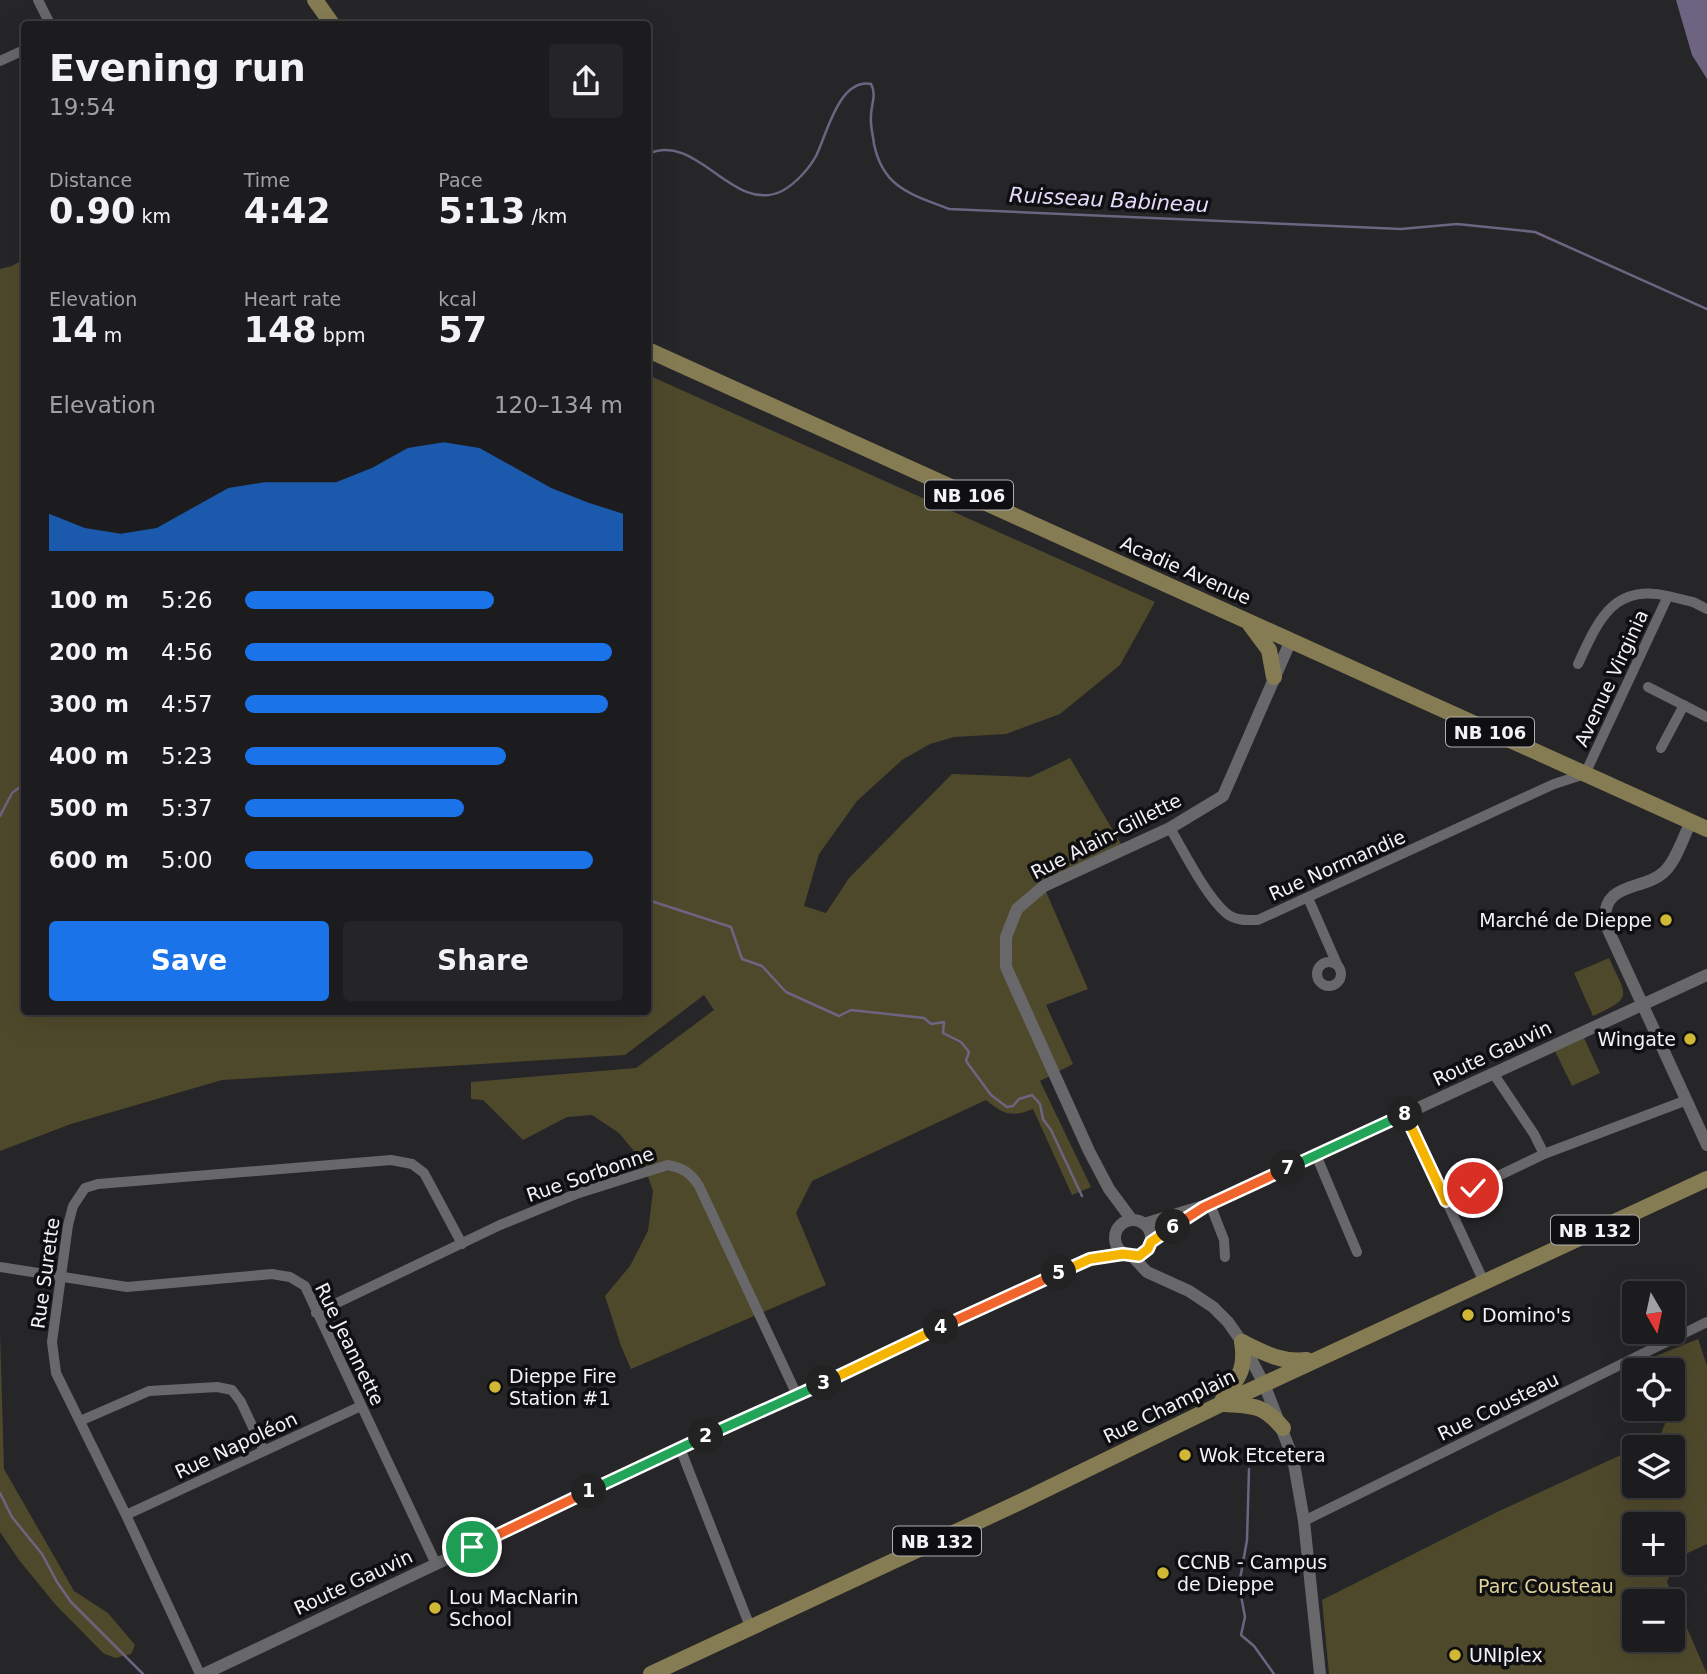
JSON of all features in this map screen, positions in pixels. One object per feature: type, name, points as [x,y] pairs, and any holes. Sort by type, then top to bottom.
[{"type":"main road","points":[[315,0],[330,21]]},
{"type":"main road","name":"Acadie Avenue","points":[[651,351],[1707,829]]},
{"type":"main road","points":[[1248,621],[1269,650],[1274,677]]},
{"type":"main road","name":"Rue Champlain","points":[[651,1674],[751,1629],[1221,1404],[1707,1179]]},
{"type":"main road","points":[[1242,1342],[1272,1357],[1293,1362],[1320,1358]]},
{"type":"main road","points":[[1242,1342],[1245,1359],[1241,1373],[1221,1404],[1259,1408],[1270,1413],[1283,1429]]},
{"type":"street","points":[[38,0],[48,21]]},
{"type":"street","points":[[0,61],[21,51]]},
{"type":"street","name":"Avenue Virginia","points":[[1578,664],[1598,621],[1612,606],[1627,597],[1642,592],[1668,596],[1693,602],[1707,610]]},
{"type":"street","name":"Avenue Virginia","points":[[1585,774],[1668,596]]},
{"type":"street","name":"Avenue Virginia","points":[[1693,602],[1707,600]]},
{"type":"street","name":"Rue Alain-Gillette","points":[[1138,1222],[1109,1189],[1089,1151],[1006,967],[1006,937],[1017,909],[1044,886],[1170,828],[1223,796],[1291,640]]},
{"type":"street","name":"Avenue Virginia","points":[[1648,687],[1707,717]]},
{"type":"street","points":[[1661,748],[1684,705]]},
{"type":"street","points":[[1554,784],[1559,769],[1558,761]]},
{"type":"street","name":"Rue Normandie","points":[[1170,828],[1211,896],[1227,914],[1241,920],[1258,920],[1554,784],[1585,774]]},
{"type":"street","points":[[1707,817],[1691,822],[1667,869],[1658,876],[1622,890],[1611,898],[1604,910],[1605,923],[1707,1145]]},
{"type":"street","points":[[1308,898],[1337,964]]},
{"type":"street","name":"Route Gauvin","points":[[1150,1246],[1207,1206],[1707,975]]},
{"type":"street","points":[[1493,1073],[1535,1134],[1544,1154]]},
{"type":"street","points":[[1446,1201],[1544,1154],[1687,1100]]},
{"type":"street","points":[[1406,1114],[1484,1282]]},
{"type":"street","points":[[1316,1155],[1357,1252]]},
{"type":"street","name":"Rue Surette","points":[[202,1674],[56,1373],[52,1342],[73,1206],[85,1188],[129,1180],[391,1160],[412,1164],[424,1173],[462,1244]]},
{"type":"street","name":"Rue Sorbonne","points":[[316,1312],[576,1194],[655,1167],[680,1167],[692,1175],[699,1186],[797,1395]]},
{"type":"street","name":"Rue Alain-Gillette","points":[[1109,1189],[1116,1233]]},
{"type":"street","points":[[1207,1206],[1224,1240],[1225,1257]]},
{"type":"street","name":"Route Gauvin","points":[[1138,1222],[1207,1206]]},
{"type":"street","points":[[1157,1276],[1150,1246],[1150,1232],[1138,1222],[1126,1221],[1116,1233],[1116,1246],[1147,1272],[1189,1291],[1213,1307],[1242,1342],[1264,1384],[1293,1458],[1304,1521],[1320,1674]]},
{"type":"street","name":"Route Gauvin","points":[[1090,1259],[1116,1233]]},
{"type":"street","points":[[1128,1255],[1139,1256],[1150,1246]]},
{"type":"street","name":"Route Gauvin","points":[[202,1674],[680,1448],[1090,1259],[1128,1255]]},
{"type":"street","name":"Rue Jeannette","points":[[0,1267],[127,1287],[272,1274],[290,1277],[305,1286],[436,1564]]},
{"type":"street","name":"Rue Cousteau","points":[[1304,1521],[1707,1322]]},
{"type":"street","points":[[80,1421],[149,1391],[217,1387],[232,1390],[241,1402],[264,1451]]},
{"type":"street","name":"Rue Napoléon","points":[[126,1515],[361,1406]]},
{"type":"street","points":[[680,1448],[751,1629]]},
{"type":"green space","points":[[21,261],[21,1015],[651,1015],[651,376],[1155,602],[1120,665],[1060,714],[1006,734],[954,737],[930,744],[902,760],[857,801],[819,854],[804,906],[826,913],[849,878],[952,774],[1030,777],[1070,758],[1124,849],[1044,887],[1088,989],[1046,1005],[1073,1064],[1040,1081],[1091,1187],[1072,1195],[1033,1109],[1013,1114],[997,1109],[986,1100],[812,1181],[796,1213],[826,1285],[631,1369],[605,1296],[630,1266],[648,1231],[653,1191],[643,1162],[619,1133],[592,1115],[567,1117],[523,1140],[483,1100],[471,1099],[471,1082],[636,1068],[714,1010],[704,995],[625,1055],[222,1080],[71,1124],[0,1151],[0,269]]},
{"type":"green space","points":[[1609,958],[1620,980],[1623,994],[1616,1004],[1593,1016],[1574,973]]},
{"type":"green space","points":[[1584,1038],[1600,1073],[1572,1086],[1555,1051]]},
{"type":"green space","points":[[0,1333],[4,1469],[74,1591],[108,1613],[135,1645],[131,1654],[115,1658],[103,1653],[55,1604],[0,1532]]},
{"type":"green space","name":"Parc Cousteau","points":[[1698,1339],[1707,1366],[1707,1544],[1685,1554],[1685,1512],[1622,1512],[1622,1575],[1669,1575],[1667,1582],[1670,1589],[1622,1589],[1622,1652],[1685,1652],[1685,1623],[1707,1674],[1329,1674],[1322,1600],[1497,1512],[1622,1455],[1622,1498],[1685,1498],[1685,1435],[1660,1435],[1666,1421],[1685,1421],[1685,1358],[1651,1358]]},
{"type":"shaded area","points":[[1676,0],[1707,0],[1707,79],[1692,55]]},
{"type":"waterway","name":"Ruisseau Babineau","points":[[651,153],[666,150],[683,153],[747,192],[764,195],[782,191],[797,180],[813,161],[842,98],[860,84],[871,84],[874,96],[871,119],[874,144],[884,171],[911,193],[949,209],[1401,229],[1457,224],[1535,232],[1707,309]]},
{"type":"waterway","points":[[0,816],[12,793],[21,786]]},
{"type":"waterway","points":[[651,901],[731,927],[742,959],[762,966],[786,992],[839,1016],[851,1010],[924,1018],[931,1024],[944,1022],[943,1033],[961,1042],[969,1052],[966,1061],[991,1095],[1007,1107],[1032,1095],[1040,1104],[1043,1119],[1051,1130],[1082,1196]]},
{"type":"waterway","points":[[1249,1469],[1247,1540],[1239,1585],[1245,1617],[1241,1635],[1254,1646],[1274,1674]]},
{"type":"waterway","name":"Ruisseau Babineau","points":[[0,1493],[12,1517],[42,1554],[71,1602],[143,1674]]},
{"type":"place","name":"Marché de Dieppe","points":[[1666,920]]},
{"type":"place","name":"Wingate","points":[[1690,1039]]},
{"type":"place","name":"Domino's","points":[[1468,1315]]},
{"type":"place","name":"Dieppe Fire Station #1","points":[[495,1387]]},
{"type":"place","name":"Wok Etcetera","points":[[1185,1455]]},
{"type":"place","name":"CCNB - Campus de Dieppe","points":[[1163,1573]]},
{"type":"place","name":"Lou MacNarin School","points":[[435,1608]]},
{"type":"place","name":"UNIplex","points":[[1455,1655]]},
{"type":"route","points":[[472,1547],[1090,1259],[1123,1254],[1139,1256],[1148,1249],[1151,1242],[1204,1207],[1406,1114],[1446,1201],[1473,1188]]}]
